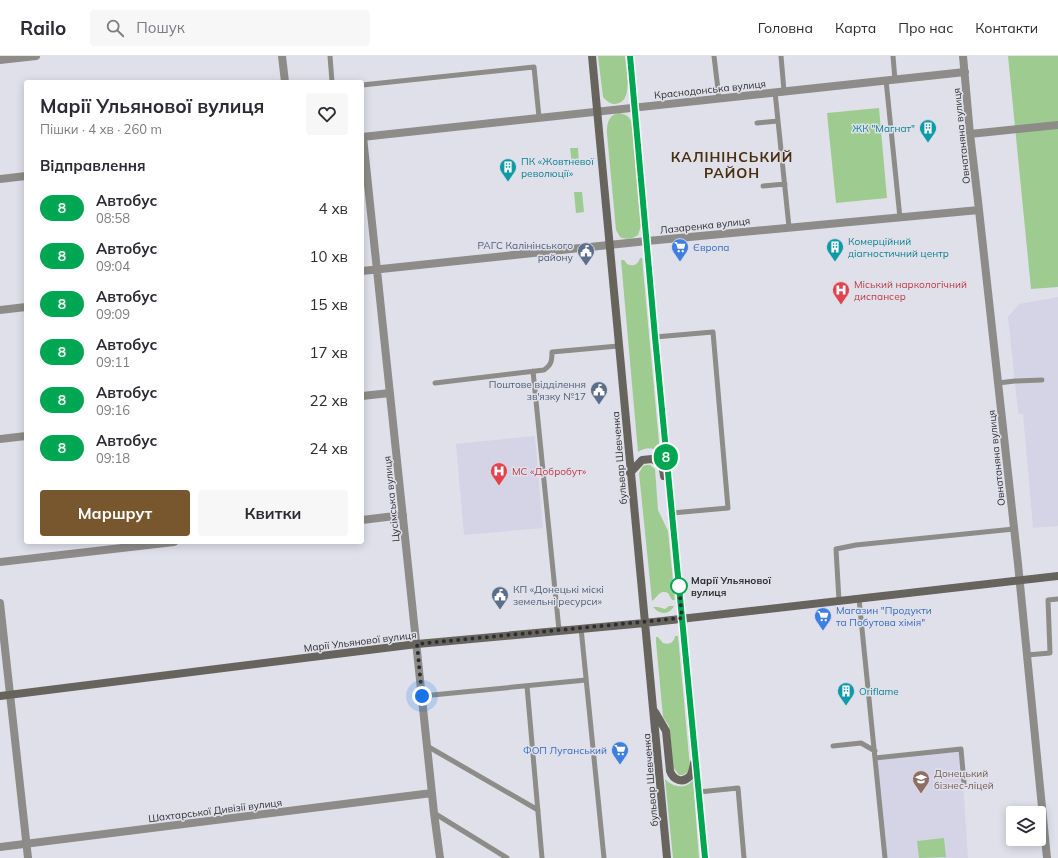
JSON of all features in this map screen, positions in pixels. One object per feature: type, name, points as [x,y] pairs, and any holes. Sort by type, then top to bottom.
[{"type":"main road","name":"бульвар Шевченка","points":[[592,56],[667,858]]},
{"type":"main road","points":[[630,56],[655,337],[705,858]]},
{"type":"main road","points":[[630,472],[638,463],[647,458],[652,458],[661,464],[663,467],[666,503],[672,513]]},
{"type":"main road","name":"Марії Ульянової вулиця","points":[[0,696],[417,644],[645,622],[1058,576]]},
{"type":"main road","points":[[653,709],[666,731],[670,771],[672,776],[676,780],[681,781],[690,776],[696,757]]},
{"type":"street","points":[[0,60],[36,56]]},
{"type":"street","points":[[282,56],[285,80]]},
{"type":"street","name":"Овнатаняна вулиця","points":[[963,56],[970,134],[1020,580],[1047,858]]},
{"type":"street","name":"Краснодонська вулиця","points":[[364,137],[965,72]]},
{"type":"street","points":[[970,134],[1058,125]]},
{"type":"street","name":"Цусімська вулиця","points":[[364,146],[440,858]]},
{"type":"street","points":[[0,179],[24,176]]},
{"type":"street","name":"Лазаренка вулиця","points":[[364,271],[647,241],[979,210]]},
{"type":"street","points":[[0,310],[24,308]]},
{"type":"street","points":[[364,396],[390,393]]},
{"type":"street","points":[[0,439],[24,436]]},
{"type":"street","points":[[364,520],[403,515]]},
{"type":"street","points":[[0,562],[157,544]]},
{"type":"street","points":[[0,603],[28,858]]},
{"type":"street","name":"Шахтарської Дивізії вулиця","points":[[0,847],[432,793]]},
{"type":"lane","points":[[330,56],[332,80]]},
{"type":"lane","points":[[714,56],[719,98]]},
{"type":"lane","points":[[781,56],[778,121],[789,227]]},
{"type":"lane","points":[[893,56],[891,80],[900,218]]},
{"type":"lane","points":[[364,85],[534,67],[539,117]]},
{"type":"lane","points":[[757,123],[778,121]]},
{"type":"lane","points":[[763,186],[784,184]]},
{"type":"lane","points":[[655,337],[712,332],[728,508],[672,513]]},
{"type":"lane","points":[[435,383],[544,370],[550,366],[552,361],[552,352],[618,346]]},
{"type":"lane","points":[[533,371],[559,630]]},
{"type":"lane","points":[[998,383],[1016,380],[1042,380]]},
{"type":"lane","points":[[839,601],[836,549],[856,545],[1014,529]]},
{"type":"lane","points":[[859,598],[885,858]]},
{"type":"lane","points":[[1027,655],[1050,653],[1048,600],[1058,599]]},
{"type":"lane","points":[[581,628],[604,858]]},
{"type":"lane","points":[[422,696],[586,680]]},
{"type":"lane","points":[[527,686],[542,858]]},
{"type":"lane","points":[[833,746],[861,743],[875,751]]},
{"type":"lane","points":[[427,746],[538,810]]},
{"type":"lane","points":[[875,758],[961,749],[964,783]]},
{"type":"lane","points":[[699,792],[738,788],[744,858]]},
{"type":"lane","points":[[434,812],[507,858]]},
{"type":"shaded area","points":[[1058,297],[1058,526],[1033,528],[1023,414],[1019,414],[1018,411],[1008,317],[1019,304]]},
{"type":"shaded area","name":"МС «Добробут»","points":[[535,436],[543,528],[464,535],[456,444]]},
{"type":"shaded area","name":"Донецький бізнес-ліцей","points":[[961,749],[968,858],[885,858],[875,758]]},
{"type":"green space","points":[[598,56],[625,56],[628,82],[626,96],[617,104],[608,102],[603,97]]},
{"type":"green space","points":[[1008,56],[1058,56],[1058,287],[1031,289]]},
{"type":"green space","points":[[879,108],[887,198],[836,203],[827,113]]},
{"type":"green space","points":[[619,113],[627,116],[632,123],[641,226],[638,235],[629,239],[620,237],[616,230],[607,134],[607,127],[610,118]]},
{"type":"green space","points":[[570,148],[578,148],[579,164],[572,165]]},
{"type":"green space","points":[[574,192],[582,192],[584,212],[576,213]]},
{"type":"green space","points":[[640,258],[642,258],[660,453],[649,448],[638,452],[621,260],[624,260],[629,265],[633,265],[637,264]]},
{"type":"green space","points":[[650,465],[655,469],[658,510],[668,531],[675,600],[672,600],[668,593],[663,592],[652,601],[639,473],[643,466]]},
{"type":"green space","points":[[669,606],[674,606],[670,611],[664,613],[661,613],[653,607],[665,609]]},
{"type":"green space","points":[[675,636],[678,636],[690,767],[689,771],[683,775],[679,775],[673,767],[669,726],[663,717],[656,642],[656,637],[658,637],[663,643],[669,644],[674,640]]},
{"type":"green space","points":[[665,779],[671,784],[679,786],[687,785],[693,780],[699,858],[673,858]]},
{"type":"green space","points":[[944,838],[946,857],[919,858],[917,841]]},
{"type":"bus line","name":"8","points":[[630,56],[655,337],[705,858]]},
{"type":"place","name":"ЖК \"Магнат\"","points":[[928,143]]},
{"type":"place","name":"ПК «Жовтневої революції»","points":[[508,182]]},
{"type":"place","name":"Європа","points":[[680,262]]},
{"type":"place","name":"Комерційний діагностичний центр","points":[[835,262]]},
{"type":"place","name":"РАГС Калінінського району","points":[[586,266]]},
{"type":"place","name":"Міський наркологічний диспансер","points":[[841,305]]},
{"type":"place","name":"Поштове відділення зв'язку №17","points":[[599,405]]},
{"type":"place","name":"МС «Добробут»","points":[[499,486]]},
{"type":"place","name":"Марії Ульянової вулиця","points":[[679,586]]},
{"type":"place","name":"КП «Донецькі міскі земельні ресурси»","points":[[500,610]]},
{"type":"place","name":"Магазин \"Продукти та Побутова хімія\"","points":[[823,631]]},
{"type":"place","name":"Oriflame","points":[[846,706]]},
{"type":"place","name":"ФОП Луганський","points":[[620,765]]},
{"type":"place","name":"Донецький бізнес-ліцей","points":[[921,794]]},
{"type":"district","name":"КАЛІНІНСЬКИЙ РАЙОН","points":[[732,166]]},
{"type":"route","points":[[422,696],[417,644],[682,618],[679,586]]}]
